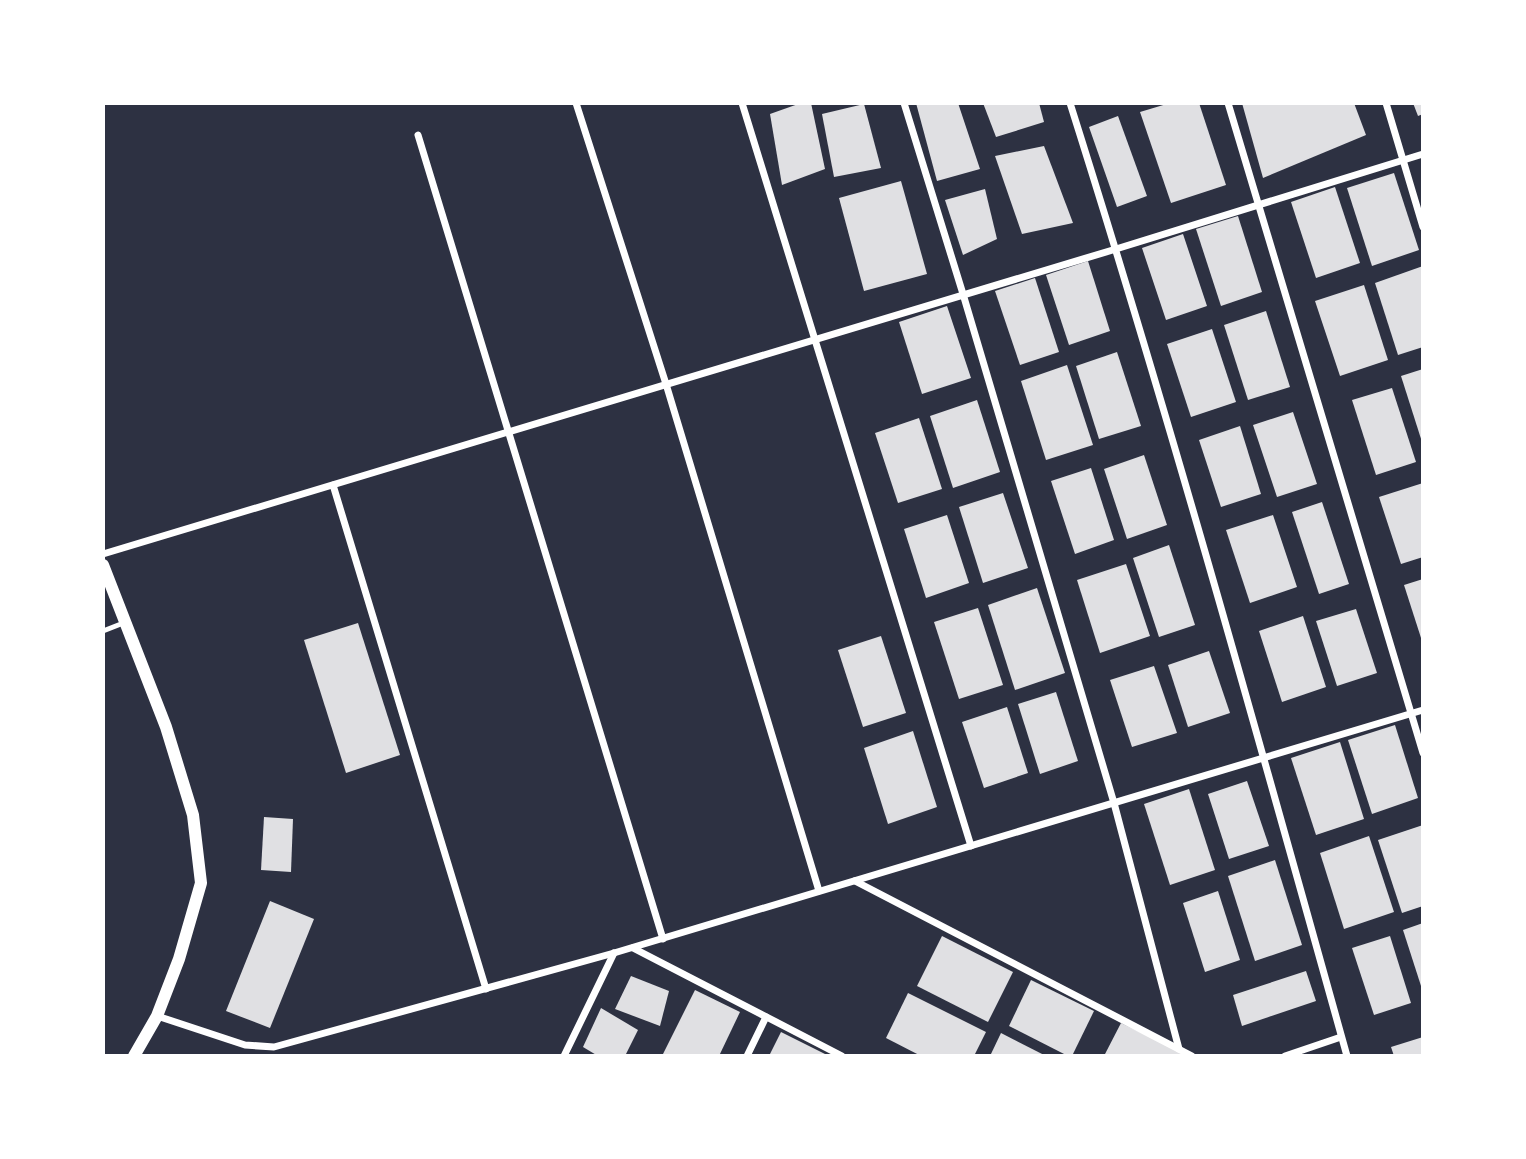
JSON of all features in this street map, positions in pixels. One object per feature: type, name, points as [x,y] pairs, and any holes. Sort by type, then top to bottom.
[{"type":"street","points":[[576,103],[666,384],[819,891]]},
{"type":"street","points":[[742,103],[971,846]]},
{"type":"street","points":[[904,103],[1114,803],[1179,1049]]},
{"type":"street","points":[[1070,103],[1116,249],[1264,758],[1347,1056]]},
{"type":"street","points":[[1228,103],[1423,753]]},
{"type":"street","points":[[1386,103],[1423,227]]},
{"type":"street","points":[[418,135],[663,939]]},
{"type":"street","points":[[103,554],[1423,154]]},
{"type":"street","points":[[332,485],[486,989]]},
{"type":"street","points":[[103,565],[166,727],[194,815],[201,883],[179,959],[157,1016],[134,1056]]},
{"type":"street","points":[[157,1016],[245,1045],[274,1047],[633,948],[1423,710]]},
{"type":"street","points":[[855,881],[1192,1056]]},
{"type":"street","points":[[633,948],[842,1056]]},
{"type":"street","points":[[564,1056],[614,953]]},
{"type":"street","points":[[747,1056],[766,1017]]},
{"type":"street","points":[[1285,1056],[1341,1037]]},
{"type":"lane","points":[[103,631],[126,622]]},
{"type":"building","points":[[801,103],[811,103],[825,169],[782,185],[770,114]]},
{"type":"building","points":[[916,103],[958,103],[980,169],[937,181]]},
{"type":"building","points":[[983,103],[1039,103],[1044,122],[996,137]]},
{"type":"building","points":[[1170,103],[1199,103],[1226,185],[1171,203],[1140,112]]},
{"type":"building","points":[[1242,103],[1354,103],[1366,135],[1263,178]]},
{"type":"building","points":[[1413,103],[1423,103],[1423,114],[1418,116]]},
{"type":"building","points":[[864,104],[881,168],[834,177],[822,114]]},
{"type":"building","points":[[1118,116],[1147,196],[1117,207],[1089,127]]},
{"type":"building","points":[[1044,146],[1073,223],[1022,234],[995,156]]},
{"type":"building","points":[[1394,173],[1419,250],[1372,266],[1347,188]]},
{"type":"building","points":[[901,181],[927,274],[864,291],[839,198]]},
{"type":"building","points":[[1335,187],[1360,263],[1316,278],[1291,202]]},
{"type":"building","points":[[985,189],[997,239],[963,255],[945,200]]},
{"type":"building","points":[[1238,216],[1262,292],[1221,306],[1196,229]]},
{"type":"building","points":[[1183,234],[1207,306],[1166,320],[1142,248]]},
{"type":"building","points":[[1088,261],[1110,331],[1069,345],[1046,275]]},
{"type":"building","points":[[1423,266],[1423,347],[1398,355],[1375,283]]},
{"type":"building","points":[[1035,278],[1059,352],[1020,365],[995,291]]},
{"type":"building","points":[[1364,285],[1388,360],[1340,376],[1315,301]]},
{"type":"building","points":[[947,306],[971,378],[922,394],[899,322]]},
{"type":"building","points":[[1266,311],[1290,387],[1248,400],[1224,325]]},
{"type":"building","points":[[1212,329],[1236,402],[1191,417],[1167,344]]},
{"type":"building","points":[[1117,352],[1141,426],[1099,439],[1076,366]]},
{"type":"building","points":[[1067,365],[1093,445],[1046,460],[1021,381]]},
{"type":"building","points":[[1423,369],[1423,442],[1422,442],[1401,376]]},
{"type":"building","points":[[1392,388],[1416,462],[1376,475],[1352,400]]},
{"type":"building","points":[[977,400],[1000,472],[953,488],[930,416]]},
{"type":"building","points":[[1293,412],[1317,484],[1277,497],[1253,425]]},
{"type":"building","points":[[919,418],[942,489],[898,503],[875,433]]},
{"type":"building","points":[[1240,426],[1261,494],[1221,507],[1199,440]]},
{"type":"building","points":[[1144,455],[1167,525],[1127,539],[1104,469]]},
{"type":"building","points":[[1091,468],[1114,540],[1075,554],[1051,481]]},
{"type":"building","points":[[1423,483],[1423,557],[1401,564],[1379,497]]},
{"type":"building","points":[[1003,493],[1028,568],[983,583],[959,507]]},
{"type":"building","points":[[1322,502],[1349,584],[1319,594],[1292,512]]},
{"type":"building","points":[[947,515],[969,583],[926,598],[904,529]]},
{"type":"building","points":[[1273,515],[1297,587],[1250,603],[1226,530]]},
{"type":"building","points":[[1169,545],[1195,625],[1159,637],[1133,558]]},
{"type":"building","points":[[1126,564],[1150,636],[1100,653],[1077,580]]},
{"type":"building","points":[[1423,579],[1423,641],[1422,641],[1404,585]]},
{"type":"building","points":[[1037,588],[1065,673],[1015,690],[988,605]]},
{"type":"building","points":[[978,608],[1003,685],[959,699],[934,622]]},
{"type":"building","points":[[1356,609],[1377,673],[1337,686],[1316,621]]},
{"type":"building","points":[[1303,616],[1326,687],[1282,702],[1259,631]]},
{"type":"building","points":[[358,623],[400,755],[346,773],[304,640]]},
{"type":"building","points":[[881,636],[906,713],[863,727],[838,650]]},
{"type":"building","points":[[1209,651],[1230,713],[1188,727],[1168,665]]},
{"type":"building","points":[[1154,666],[1177,733],[1132,747],[1110,680]]},
{"type":"building","points":[[1056,692],[1078,761],[1040,774],[1018,704]]},
{"type":"building","points":[[1007,707],[1028,773],[984,788],[962,722]]},
{"type":"building","points":[[1395,725],[1418,798],[1372,814],[1348,740]]},
{"type":"building","points":[[913,731],[937,807],[888,824],[864,748]]},
{"type":"building","points":[[1340,742],[1364,819],[1316,835],[1291,758]]},
{"type":"building","points":[[1247,781],[1269,846],[1229,859],[1208,794]]},
{"type":"building","points":[[1189,789],[1215,870],[1170,885],[1144,804]]},
{"type":"building","points":[[264,817],[293,819],[291,872],[261,870]]},
{"type":"building","points":[[1423,825],[1423,906],[1402,913],[1378,840]]},
{"type":"building","points":[[1369,836],[1394,912],[1344,929],[1320,853]]},
{"type":"building","points":[[1275,860],[1302,945],[1255,961],[1228,876]]},
{"type":"building","points":[[1218,891],[1240,960],[1205,972],[1183,903]]},
{"type":"building","points":[[270,901],[314,919],[270,1028],[226,1011]]},
{"type":"building","points":[[1423,923],[1423,989],[1422,989],[1403,930]]},
{"type":"building","points":[[942,936],[1013,972],[988,1022],[917,986]]},
{"type":"building","points":[[1390,936],[1411,1003],[1374,1015],[1352,948]]},
{"type":"building","points":[[1306,971],[1316,1001],[1242,1026],[1233,995]]},
{"type":"building","points":[[631,976],[669,991],[660,1026],[615,1009]]},
{"type":"building","points":[[1031,980],[1094,1011],[1072,1056],[1009,1026]]},
{"type":"building","points":[[695,990],[740,1012],[719,1056],[662,1056]]},
{"type":"building","points":[[908,993],[986,1032],[974,1056],[921,1056],[886,1038]]},
{"type":"building","points":[[601,1008],[638,1030],[625,1056],[598,1056],[583,1047]]},
{"type":"building","points":[[1121,1023],[1183,1053],[1182,1056],[1104,1056]]},
{"type":"building","points":[[781,1032],[829,1056],[769,1056]]},
{"type":"building","points":[[1001,1033],[1046,1056],[990,1056]]},
{"type":"building","points":[[1423,1037],[1423,1056],[1394,1056],[1391,1047]]}]
